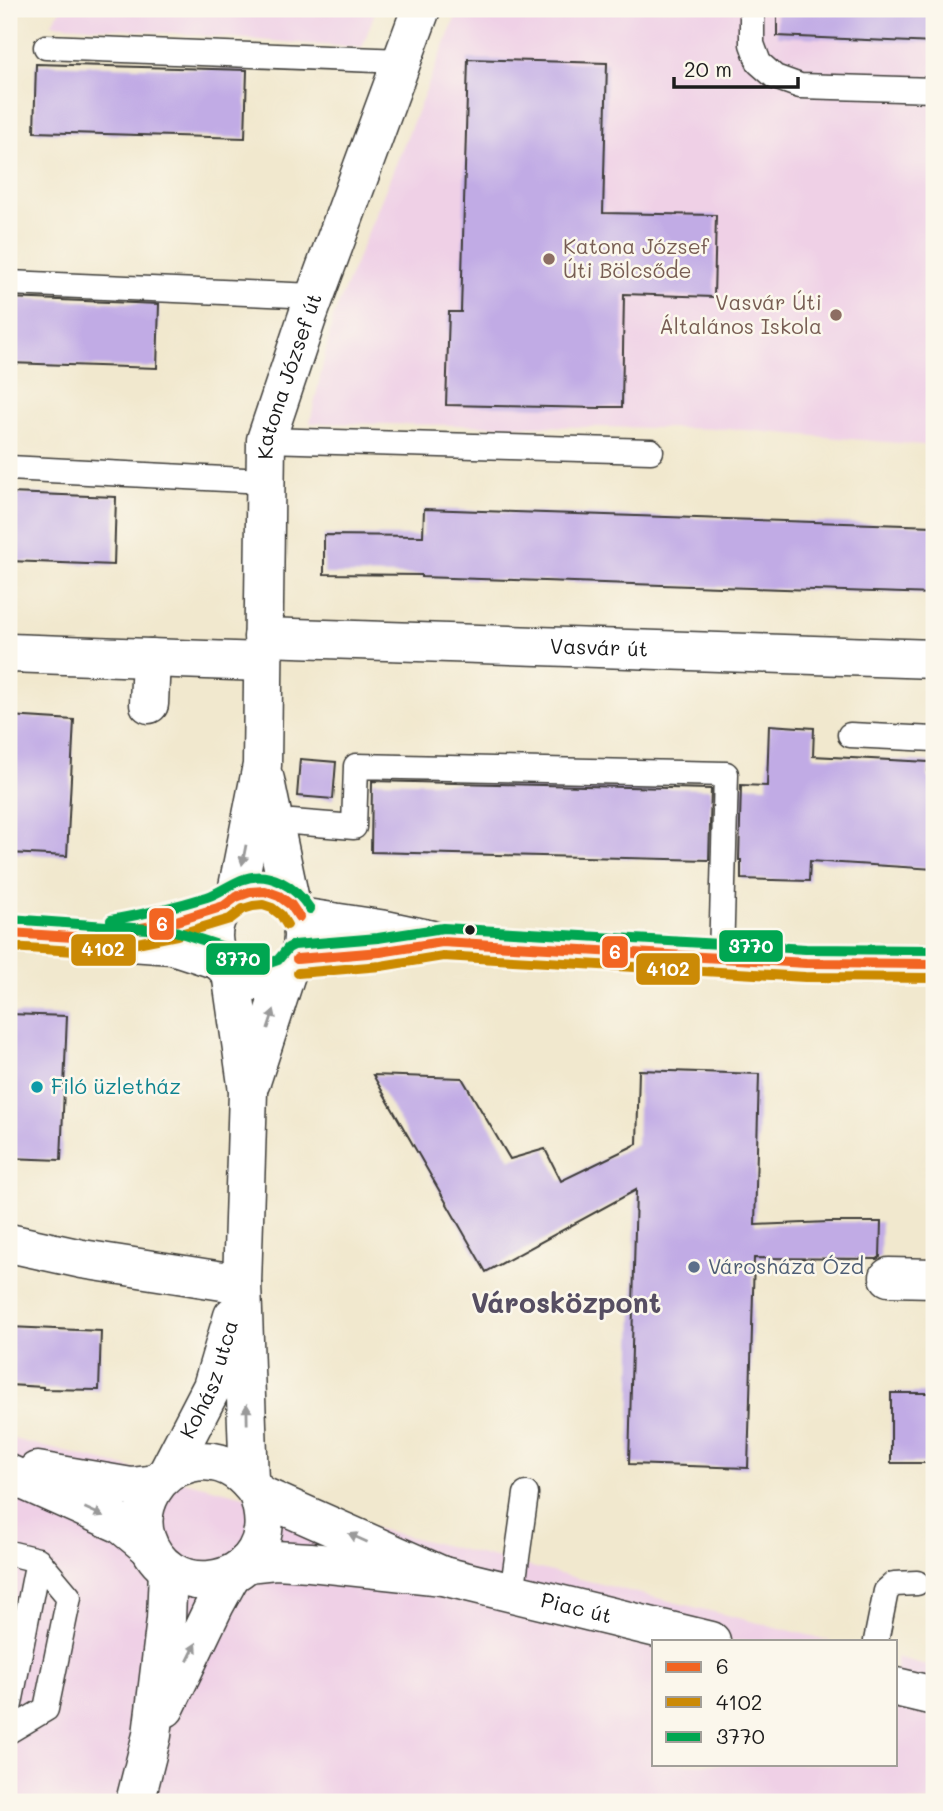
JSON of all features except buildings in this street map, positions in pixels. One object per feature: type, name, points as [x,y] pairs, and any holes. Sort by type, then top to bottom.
[{"type":"street","name":"Katona József út","points":[[262,765],[266,440],[315,296],[421,9]]},
{"type":"street","name":"Vasvár út","points":[[9,653],[151,658],[262,649],[934,659]]},
{"type":"street","points":[[149,704],[151,658]]},
{"type":"street","points":[[226,967],[215,948],[213,933],[216,919],[230,901],[262,765]]},
{"type":"street","points":[[252,1079],[292,965],[302,946],[303,931],[295,911],[262,765]]},
{"type":"street","points":[[89,938],[173,922],[250,891],[265,891],[279,896],[295,911],[442,942],[806,962],[934,964]]},
{"type":"street","points":[[9,933],[172,945],[226,967],[245,979],[260,981],[274,977],[292,965],[442,942]]},
{"type":"street","name":"Kohász utca","points":[[226,967],[252,1079],[242,1284],[254,1488]]},
{"type":"street","points":[[9,1243],[82,1259],[242,1284]]},
{"type":"street","points":[[889,1278],[934,1278]]},
{"type":"street","name":"Kohász utca","points":[[162,1478],[212,1387],[242,1284]]},
{"type":"street","points":[[9,1466],[131,1487],[162,1478],[184,1464],[201,1461],[219,1463],[236,1471],[254,1488],[443,1576]]},
{"type":"street","points":[[9,1474],[121,1524],[183,1578],[216,1580],[239,1569],[275,1560],[443,1576]]},
{"type":"street","points":[[135,1802],[152,1735],[166,1619],[159,1559],[144,1531],[147,1499],[162,1478]]},
{"type":"street","points":[[152,1735],[215,1604],[239,1569],[258,1548],[263,1530],[263,1511],[254,1488]]},
{"type":"street","name":"Piac út","points":[[443,1576],[707,1640]]},
{"type":"street","points":[[898,1687],[934,1696]]},
{"type":"lane","points":[[752,9],[752,44],[759,63],[775,77],[800,86],[934,90]]},
{"type":"lane","points":[[46,47],[402,61]]},
{"type":"lane","points":[[9,283],[315,296]]},
{"type":"lane","points":[[266,440],[651,451]]},
{"type":"lane","points":[[9,468],[265,481]]},
{"type":"lane","points":[[850,735],[934,739]]},
{"type":"lane","points":[[292,822],[354,827],[356,766],[726,774],[721,958]]},
{"type":"lane","points":[[512,1593],[526,1494]]},
{"type":"lane","points":[[9,1553],[38,1560],[69,1597],[46,1709],[9,1731]]},
{"type":"lane","points":[[9,1709],[38,1560]]},
{"type":"lane","points":[[876,1640],[886,1591],[894,1584],[916,1583]]},
{"type":"shaded area","points":[[61,9],[376,9],[362,48],[51,24]]},
{"type":"shaded area","name":"Katona József Úti Bölcsőde","points":[[459,9],[934,9],[934,446],[732,429],[310,423],[333,318]]},
{"type":"shaded area","points":[[9,1438],[828,1640],[652,1640],[652,1766],[898,1766],[898,1658],[934,1667],[934,1802],[9,1802]]},
{"type":"transit line","name":"3770","points":[[111,920],[207,897],[251,877],[271,878],[280,882],[297,893],[310,909]]},
{"type":"transit line","name":"6","points":[[9,933],[89,938],[173,922],[224,906],[236,897],[250,892],[265,891],[279,896],[291,905],[299,917]]},
{"type":"transit line","name":"4102","points":[[9,947],[92,952],[177,935],[230,919],[243,909],[263,905],[281,915],[287,925]]},
{"type":"transit line","name":"3770","points":[[10,919],[175,931],[227,948],[240,961],[258,967],[278,960],[294,945],[378,938],[443,928],[806,949],[934,950]]},
{"type":"transit line","name":"6","points":[[297,959],[380,952],[442,942],[806,963],[934,964]]},
{"type":"transit line","name":"4102","points":[[298,973],[381,966],[443,956],[805,977],[934,978]]},
{"type":"place","name":"Katona József Úti Bölcsőde","points":[[549,259]]},
{"type":"place","name":"Vasvár Úti Általános Iskola","points":[[836,315]]},
{"type":"place","name":"Filó üzletház","points":[[37,1087]]},
{"type":"place","name":"Városháza Ózd","points":[[694,1267]]},
{"type":"district","name":"Városközpont","points":[[566,1303]]}]
